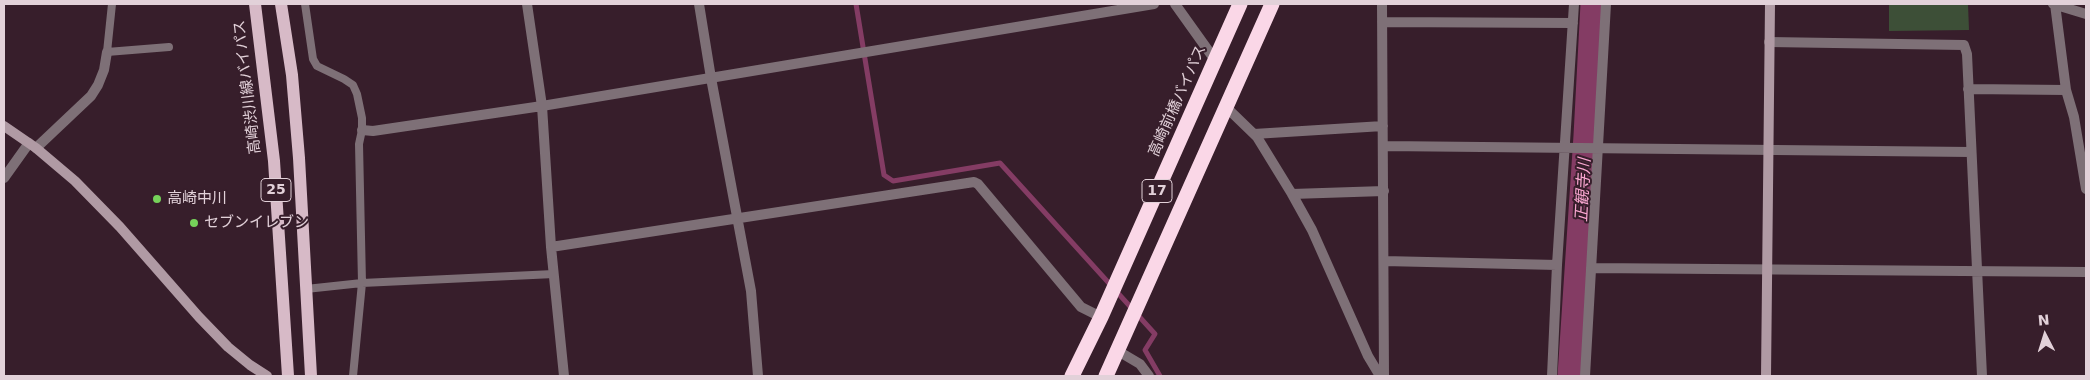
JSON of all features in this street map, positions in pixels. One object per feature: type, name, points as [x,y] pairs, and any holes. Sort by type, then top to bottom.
[{"type":"highway","name":"高崎前橋バイパス","points":[[1072,376],[1101,317],[1240,4]]},
{"type":"highway","name":"17","points":[[1106,376],[1272,4]]},
{"type":"main road","name":"高崎渋川線バイパス","points":[[255,4],[274,161],[288,376]]},
{"type":"main road","name":"25","points":[[282,4],[292,75],[299,158],[311,376]]},
{"type":"street","points":[[527,4],[542,106],[551,247],[564,376]]},
{"type":"street","points":[[699,4],[752,297],[758,376]]},
{"type":"street","points":[[362,130],[373,131],[542,106],[1154,4]]},
{"type":"street","points":[[1175,4],[1215,60]]},
{"type":"street","points":[[1382,4],[1384,146],[1382,376]]},
{"type":"street","points":[[1552,376],[1557,265],[1568,149],[1574,4]]},
{"type":"street","points":[[1585,376],[1595,149],[1606,4]]},
{"type":"street","points":[[1766,376],[1770,4]]},
{"type":"street","points":[[2086,14],[2054,4],[2066,90],[2074,117],[2086,189]]},
{"type":"street","points":[[1382,22],[1573,24]]},
{"type":"street","points":[[1770,42],[1964,45],[1967,54],[1982,376]]},
{"type":"street","points":[[4,178],[32,146],[91,96],[101,78],[107,52]]},
{"type":"street","points":[[1968,89],[2066,90]]},
{"type":"street","points":[[1225,106],[1254,134],[1292,194],[1312,230],[1368,356],[1382,376]]},
{"type":"street","points":[[4,126],[75,181],[120,227],[228,347],[267,376]]},
{"type":"street","points":[[1254,134],[1383,126]]},
{"type":"street","points":[[1384,146],[1971,152]]},
{"type":"street","points":[[551,247],[737,220],[974,182],[978,184],[1081,307],[1101,317]]},
{"type":"street","points":[[1292,194],[1384,191]]},
{"type":"street","points":[[1384,261],[1557,265]]},
{"type":"street","points":[[1591,268],[2086,272]]},
{"type":"street","points":[[1118,351],[1140,364],[1149,376]]},
{"type":"lane","points":[[112,4],[107,52],[169,47]]},
{"type":"lane","points":[[305,4],[313,59],[317,66],[352,85],[357,94],[362,118],[359,144],[362,283],[353,376]]},
{"type":"lane","points":[[306,289],[362,283],[554,274]]},
{"type":"building","points":[[1889,4],[1968,4],[1969,30],[1889,31]]},
{"type":"waterway","points":[[856,4],[884,175],[893,181],[1000,163],[1155,334],[1145,350],[1160,376]]},
{"type":"waterway","name":"正観寺川","points":[[1572,376],[1595,4]]},
{"type":"place","name":"高崎中川","points":[[157,199]]},
{"type":"place","name":"セブンイレブン","points":[[194,223]]}]
